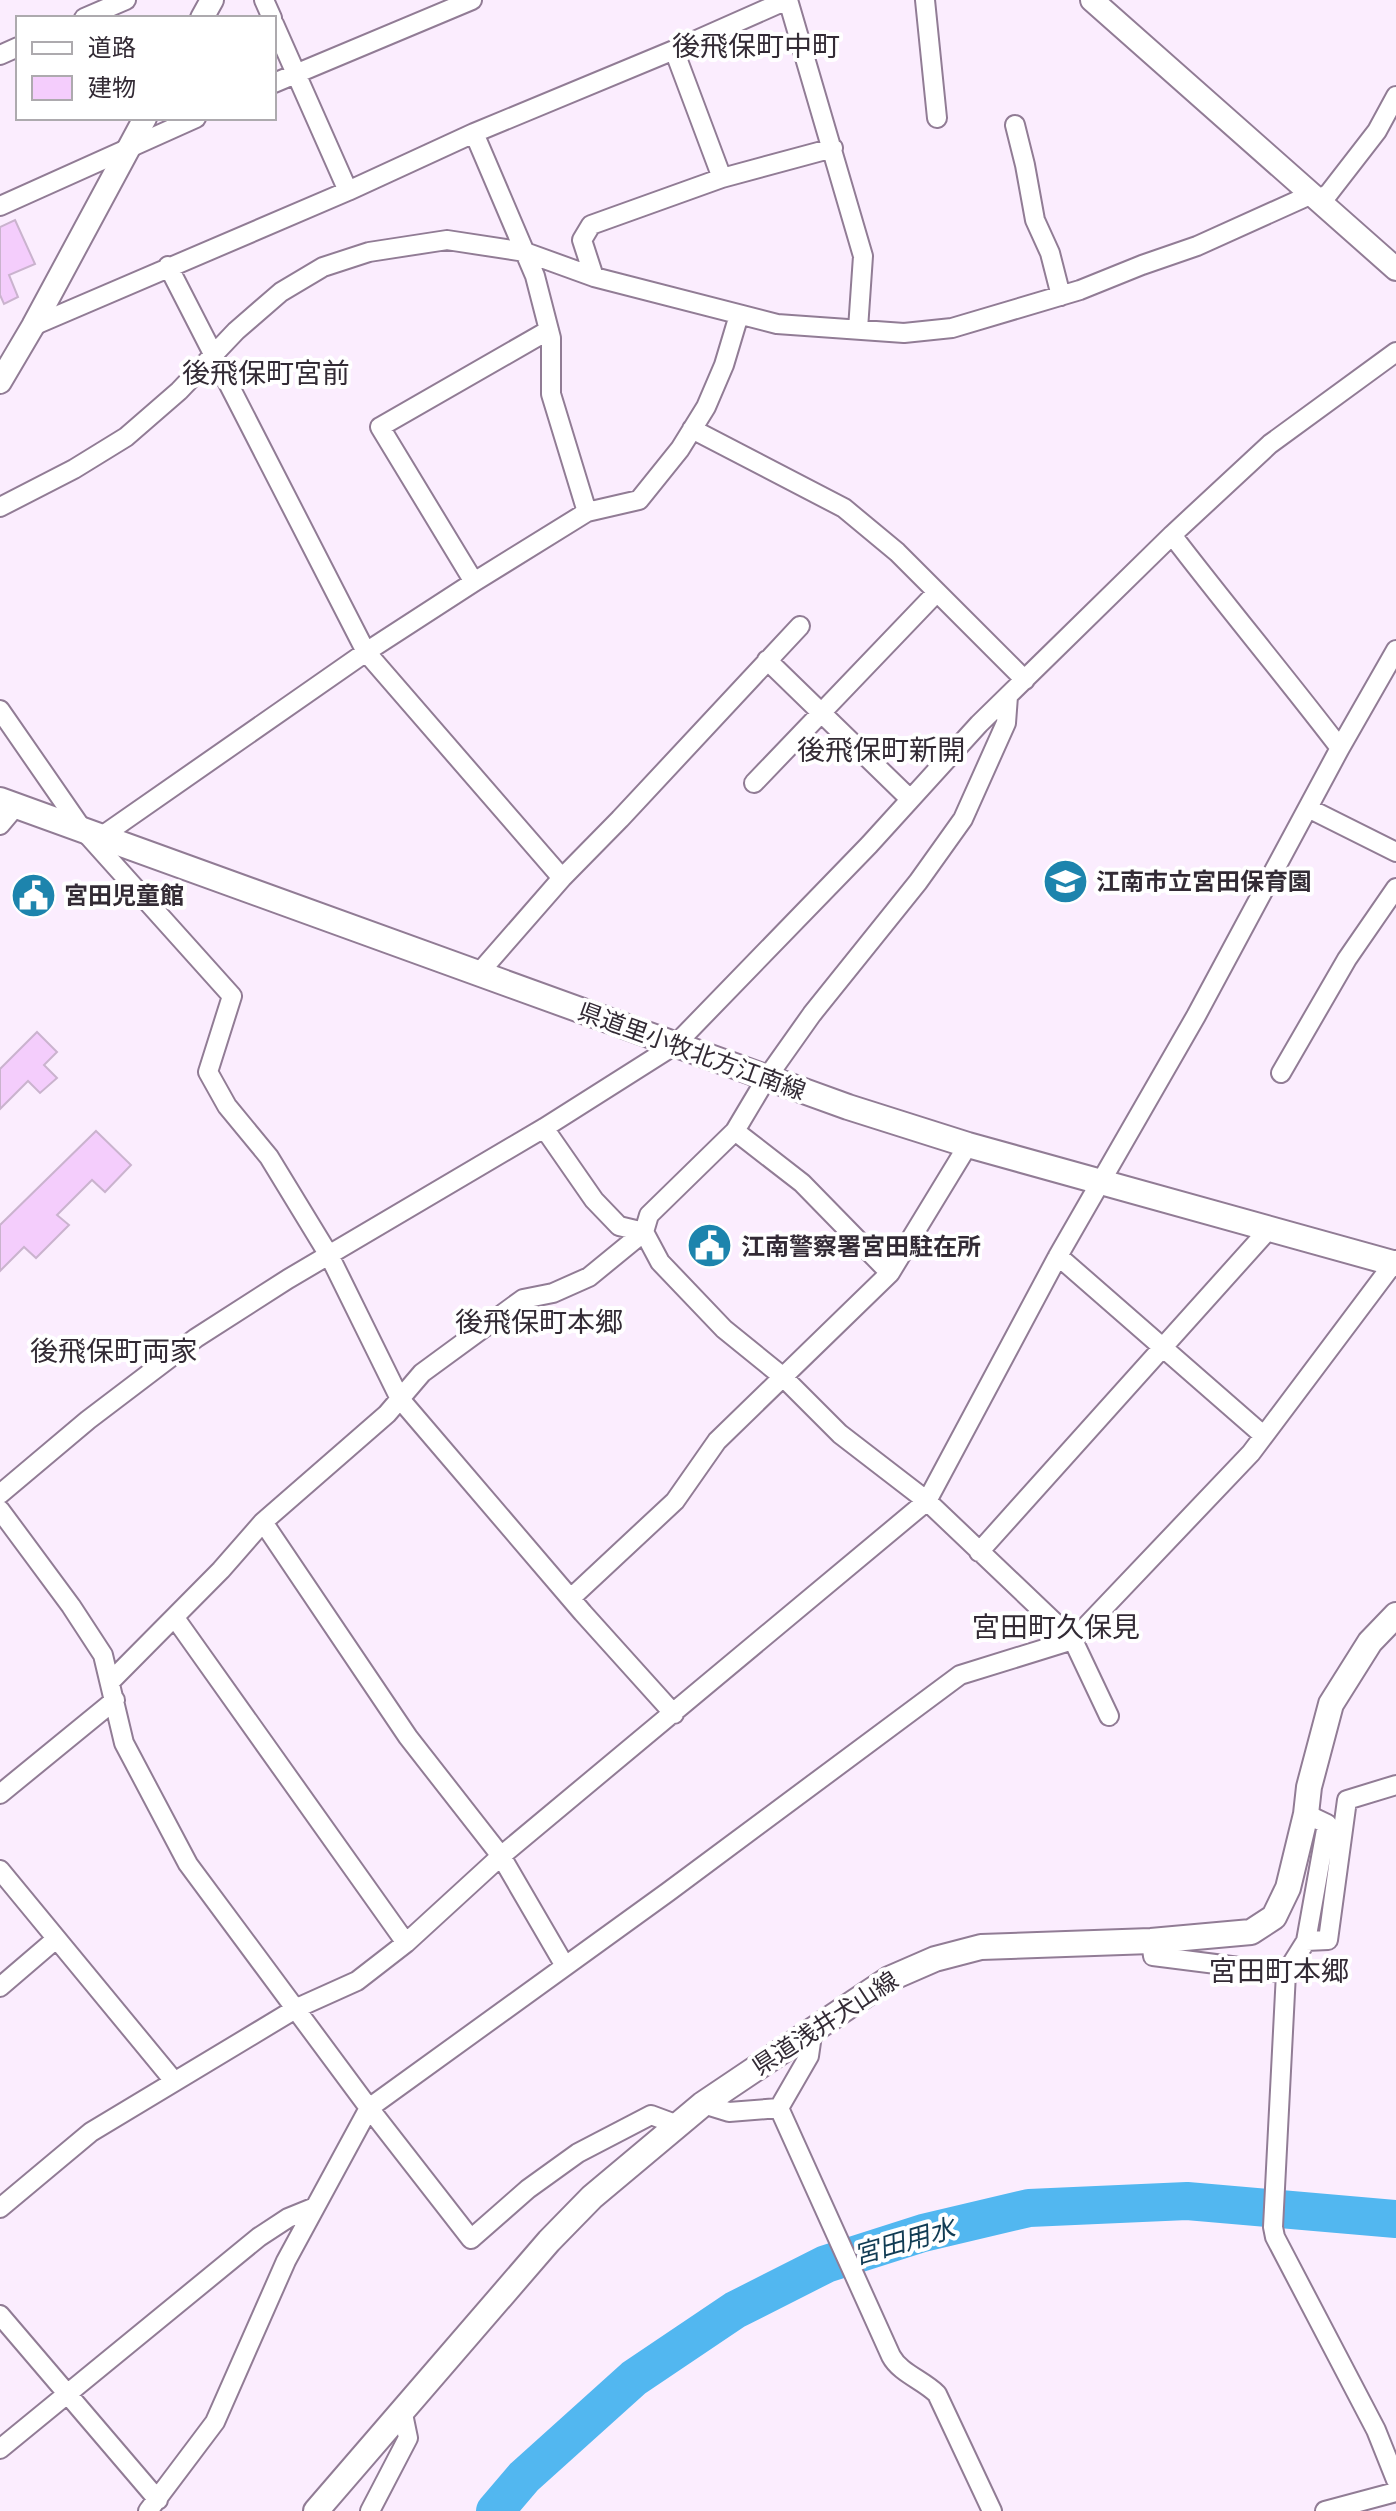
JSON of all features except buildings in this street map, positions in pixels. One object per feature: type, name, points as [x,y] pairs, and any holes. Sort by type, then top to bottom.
[{"type":"main road","name":"県道里小牧北方江南線","points":[[8,803],[766,1079],[968,1145],[1395,1263]]},
{"type":"main road","name":"県道浅井犬山線","points":[[316,2511],[559,2230],[592,2197],[703,2104],[889,1979],[935,1959],[981,1947],[1151,1941],[1251,1932],[1274,1917],[1288,1888],[1306,1814],[1309,1787],[1331,1704],[1370,1642],[1396,1615]]},
{"type":"street","points":[[89,16],[126,0]]},
{"type":"street","points":[[276,82],[472,0]]},
{"type":"street","points":[[33,326],[348,191],[568,92],[788,0],[863,256],[858,329]]},
{"type":"street","points":[[925,0],[937,118]]},
{"type":"street","points":[[1093,0],[1396,269]]},
{"type":"street","points":[[276,29],[348,191]]},
{"type":"street","points":[[674,50],[722,178]]},
{"type":"street","points":[[0,507],[74,469],[126,437],[179,391],[236,331],[281,292],[323,267],[369,252],[447,240],[525,252],[594,277],[777,324],[904,333],[952,328],[1061,296],[1329,193],[1377,131],[1396,96]]},
{"type":"street","points":[[0,382],[144,120]]},
{"type":"street","points":[[0,206],[192,120]]},
{"type":"street","points":[[1015,125],[1035,220],[1050,253],[1061,296]]},
{"type":"street","points":[[474,133],[535,276],[551,338],[551,394],[587,512]]},
{"type":"street","points":[[594,277],[582,240],[591,225],[722,178],[833,148]]},
{"type":"street","points":[[168,266],[366,652],[562,878]]},
{"type":"street","points":[[92,833],[366,652],[587,512],[639,500],[680,449],[706,407],[739,315]]},
{"type":"street","points":[[474,582],[380,427],[549,330]]},
{"type":"street","points":[[0,1494],[88,1420],[196,1338],[288,1279],[544,1128],[675,1045],[979,724],[1172,535],[1270,444],[1396,352]]},
{"type":"street","points":[[692,429],[844,508],[897,552],[1025,680]]},
{"type":"street","points":[[1172,535],[1340,748]]},
{"type":"street","points":[[754,783],[937,592]]},
{"type":"street","points":[[479,973],[562,878],[800,626]]},
{"type":"street","points":[[0,2208],[91,2132],[297,2008],[357,1981],[406,1943],[501,1856],[927,1501],[1058,1256],[1196,1016],[1396,650]]},
{"type":"street","points":[[767,660],[910,799]]},
{"type":"street","points":[[0,1794],[113,1691],[263,1522],[387,1414],[422,1373],[523,1299],[553,1293],[589,1277],[644,1232],[649,1215],[735,1131],[766,1079],[812,1014],[918,882],[963,819],[1006,723],[1008,696]]},
{"type":"street","points":[[0,710],[92,833],[232,996],[208,1072],[227,1106],[269,1157],[330,1257],[400,1399],[674,1714]]},
{"type":"street","points":[[0,825],[8,803]]},
{"type":"street","points":[[1308,808],[1396,852]]},
{"type":"street","points":[[1281,1073],[1347,959],[1396,888]]},
{"type":"street","points":[[544,1128],[594,1200],[619,1226],[644,1232],[660,1262],[724,1329],[782,1376],[840,1434],[927,1501],[1073,1640],[1109,1716]]},
{"type":"street","points":[[735,1131],[802,1183],[890,1273]]},
{"type":"street","points":[[571,1598],[675,1501],[717,1441],[890,1273],[968,1145]]},
{"type":"street","points":[[979,1552],[1270,1228]]},
{"type":"street","points":[[1058,1256],[1263,1435]]},
{"type":"street","points":[[0,2315],[67,2393],[153,2506],[215,2422],[286,2261],[369,2108],[960,1675],[1073,1640],[1251,1453],[1395,1263]]},
{"type":"street","points":[[0,1510],[103,1655],[124,1743],[188,1864],[369,2108],[471,2239],[528,2189],[578,2153],[651,2115],[678,2125]]},
{"type":"street","points":[[263,1522],[408,1737],[501,1856],[565,1966]]},
{"type":"street","points":[[175,1618],[406,1943]]},
{"type":"street","points":[[1306,1941],[1328,1940],[1347,1800],[1396,1785]]},
{"type":"street","points":[[1306,1814],[1327,1824],[1306,1941],[1286,1973],[1275,2237],[1378,2433],[1396,2480]]},
{"type":"street","points":[[0,1870],[174,2081]]},
{"type":"street","points":[[0,1987],[56,1939]]},
{"type":"street","points":[[1151,1941],[1153,1956],[1286,1973]]},
{"type":"street","points":[[779,2108],[809,2056],[813,2028]]},
{"type":"street","points":[[703,2104],[729,2112],[779,2108]]},
{"type":"street","points":[[779,2108],[896,2366],[927,2384],[937,2394],[992,2511]]},
{"type":"street","points":[[0,2449],[259,2237],[288,2218],[315,2207]]},
{"type":"street","points":[[370,2511],[408,2438],[402,2409]]},
{"type":"street","points":[[1325,2511],[1396,2492]]},
{"type":"waterway","name":"宮田用水","points":[[495,2511],[524,2477],[634,2378],[735,2310],[826,2264],[923,2233],[1029,2208],[1187,2201],[1396,2219]]},
{"type":"place","name":"江南市立宮田保育園","points":[[1065,881]]},
{"type":"place","name":"宮田児童館","points":[[33,895]]},
{"type":"place","name":"江南警察署宮田駐在所","points":[[710,1246]]},
{"type":"district","name":"後飛保町中町","points":[[756,45]]},
{"type":"district","name":"後飛保町宮前","points":[[266,372]]},
{"type":"district","name":"後飛保町新開","points":[[881,749]]},
{"type":"district","name":"後飛保町本郷","points":[[539,1321]]},
{"type":"district","name":"後飛保町両家","points":[[114,1350]]},
{"type":"district","name":"宮田町久保見","points":[[1056,1626]]},
{"type":"district","name":"宮田町本郷","points":[[1279,1970]]}]
